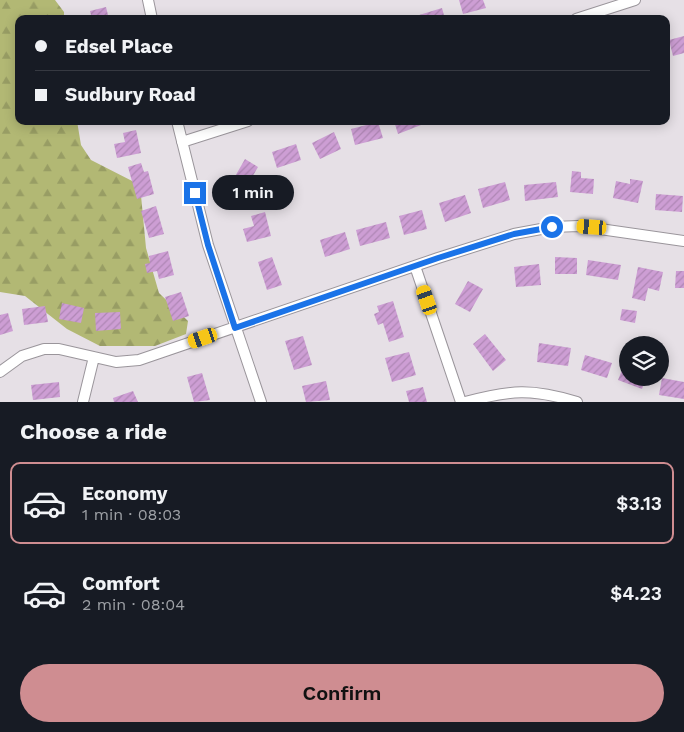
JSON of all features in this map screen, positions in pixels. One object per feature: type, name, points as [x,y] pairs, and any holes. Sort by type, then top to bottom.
[{"type":"street","points":[[148,0],[151,15]]},
{"type":"street","points":[[588,15],[635,0]]},
{"type":"street","points":[[178,125],[208,245],[261,402]]},
{"type":"street","points":[[182,142],[235,125]]},
{"type":"street","points":[[0,372],[22,356],[44,349],[59,349],[116,362],[139,360],[514,234],[552,227],[592,227],[684,241]]},
{"type":"street","points":[[416,266],[461,402]]},
{"type":"street","points":[[83,402],[94,357]]},
{"type":"street","points":[[465,402],[495,394],[529,391],[551,394],[577,402]]},
{"type":"green space","points":[[0,0],[55,0],[64,12],[64,15],[15,15],[15,125],[78,125],[81,145],[91,160],[140,185],[146,248],[159,293],[188,321],[186,334],[155,346],[100,346],[67,329],[25,296],[0,292]]},
{"type":"building","points":[[459,0],[483,0],[486,8],[463,14]]},
{"type":"building","points":[[106,7],[108,15],[91,15],[90,11]]},
{"type":"building","points":[[442,8],[444,15],[419,15]]},
{"type":"building","points":[[684,36],[684,53],[673,56],[670,40]]},
{"type":"building","points":[[366,125],[379,125],[383,138],[355,145],[351,129]]},
{"type":"building","points":[[395,125],[421,125],[398,134]]},
{"type":"building","points":[[136,130],[141,153],[117,158],[114,144],[125,142],[123,133]]},
{"type":"building","points":[[334,132],[341,149],[320,159],[312,143]]},
{"type":"building","points":[[296,144],[301,160],[277,168],[272,152]]},
{"type":"building","points":[[245,159],[258,167],[242,194],[229,187]]},
{"type":"building","points":[[141,163],[144,172],[148,171],[154,194],[137,199],[128,167]]},
{"type":"building","points":[[572,171],[581,172],[581,178],[594,179],[593,194],[570,192]]},
{"type":"building","points":[[630,179],[643,181],[638,203],[613,198],[616,181],[630,184]]},
{"type":"building","points":[[505,182],[510,200],[483,208],[478,189]]},
{"type":"building","points":[[556,182],[558,197],[525,201],[524,185]]},
{"type":"building","points":[[656,194],[683,196],[682,212],[655,210]]},
{"type":"building","points":[[465,195],[471,213],[445,222],[439,203]]},
{"type":"building","points":[[156,206],[164,234],[149,238],[141,211]]},
{"type":"building","points":[[422,210],[427,229],[404,235],[399,216]]},
{"type":"building","points":[[265,212],[271,236],[247,242],[243,229],[254,226],[251,216]]},
{"type":"building","points":[[386,222],[390,238],[360,246],[356,230]]},
{"type":"building","points":[[345,232],[350,249],[325,257],[320,240]]},
{"type":"building","points":[[168,251],[174,275],[159,279],[157,271],[147,273],[145,264],[150,263],[149,256]]},
{"type":"building","points":[[272,257],[282,285],[267,290],[258,262]]},
{"type":"building","points":[[555,257],[577,258],[577,274],[555,274]]},
{"type":"building","points":[[588,260],[621,265],[618,280],[586,275]]},
{"type":"building","points":[[539,264],[541,285],[516,287],[514,267]]},
{"type":"building","points":[[638,267],[663,272],[659,291],[648,288],[645,301],[632,298]]},
{"type":"building","points":[[676,271],[684,271],[684,288],[675,288]]},
{"type":"building","points":[[468,281],[483,289],[470,312],[455,304]]},
{"type":"building","points":[[181,292],[189,316],[173,321],[165,297]]},
{"type":"building","points":[[393,301],[404,337],[389,342],[383,323],[378,325],[374,314],[379,312],[377,306]]},
{"type":"building","points":[[62,303],[84,308],[81,323],[59,319]]},
{"type":"building","points":[[45,306],[48,322],[24,325],[22,309]]},
{"type":"building","points":[[622,309],[637,311],[635,323],[620,320]]},
{"type":"building","points":[[120,312],[121,329],[96,331],[95,313]]},
{"type":"building","points":[[8,313],[13,331],[0,335],[0,315]]},
{"type":"building","points":[[485,334],[506,360],[493,371],[473,344]]},
{"type":"building","points":[[303,336],[312,365],[294,370],[285,341]]},
{"type":"building","points":[[539,343],[571,348],[568,366],[537,362]]},
{"type":"building","points":[[409,352],[416,375],[392,382],[385,358]]},
{"type":"building","points":[[585,355],[612,363],[607,378],[581,370]]},
{"type":"building","points":[[202,373],[210,400],[194,402],[187,377]]},
{"type":"building","points":[[669,379],[684,382],[684,399],[659,395],[661,386],[669,386]]},
{"type":"building","points":[[326,381],[330,400],[306,402],[302,386]]},
{"type":"building","points":[[59,382],[60,397],[33,400],[31,385]]},
{"type":"building","points":[[423,387],[427,402],[409,402],[406,391]]},
{"type":"building","points":[[133,391],[138,402],[114,402],[113,398]]},
{"type":"route","points":[[195,193],[208,245],[235,328],[438,258],[514,234],[552,227]]}]
